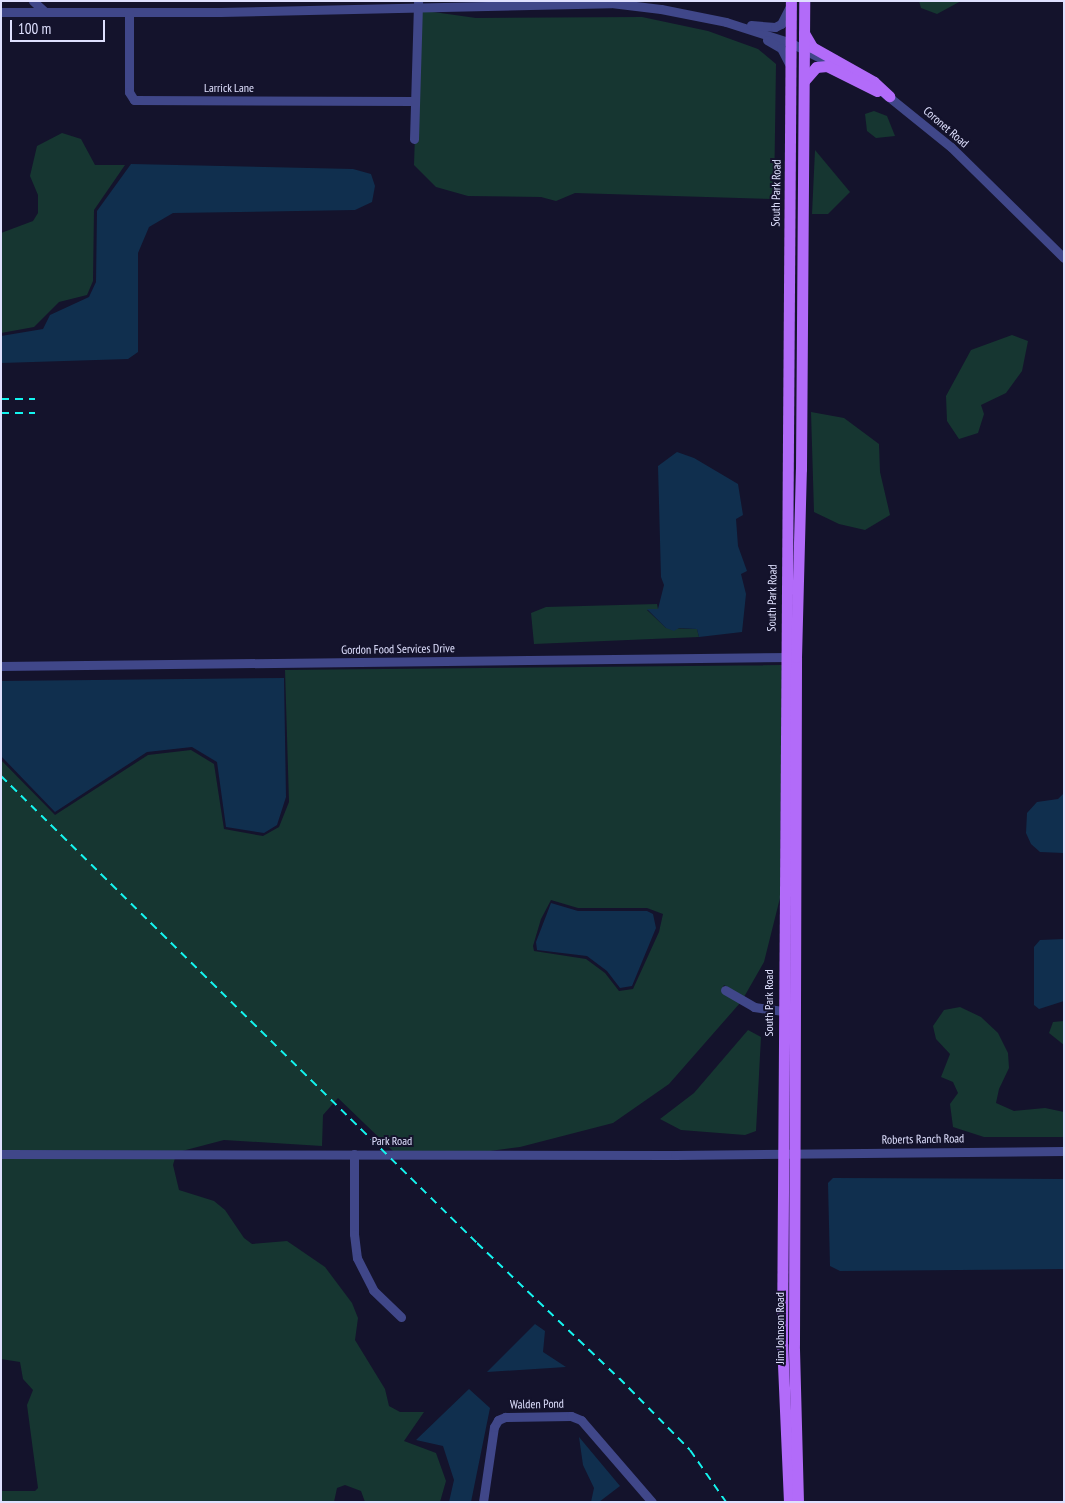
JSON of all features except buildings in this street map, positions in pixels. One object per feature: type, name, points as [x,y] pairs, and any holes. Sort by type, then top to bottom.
[{"type":"main road","points":[[793,1],[791,43],[798,67],[799,135],[803,151]]},
{"type":"main road","points":[[793,1],[797,37],[803,49]]},
{"type":"main road","points":[[803,49],[804,1]]},
{"type":"main road","points":[[804,32],[812,47],[874,82],[891,98]]},
{"type":"main road","name":"South Park Road","points":[[791,43],[786,612],[791,657]]},
{"type":"main road","name":"South Park Road","points":[[789,1154],[783,1065],[790,1012],[783,916],[790,763],[803,151],[803,49]]},
{"type":"main road","points":[[803,83],[811,70],[827,66],[891,98]]},
{"type":"main road","name":"South Park Road","points":[[789,1154],[790,1012],[795,904],[788,889],[788,766],[790,763]]},
{"type":"main road","name":"Jim Johnson Road","points":[[789,1154],[782,1247],[784,1410],[789,1502]]},
{"type":"main road","name":"Jim Johnson Road","points":[[789,1154],[794,1252],[798,1502]]},
{"type":"main road","points":[[782,1247],[787,1258],[787,1329],[794,1344]]},
{"type":"street","points":[[33,1],[44,12]]},
{"type":"street","points":[[220,1],[220,12]]},
{"type":"street","points":[[1,12],[220,12],[335,5],[611,2],[661,9],[726,22],[775,27],[786,17],[793,1]]},
{"type":"street","points":[[414,139],[417,3]]},
{"type":"street","name":"Larrick Lane","points":[[129,12],[129,92],[134,100],[414,102]]},
{"type":"street","points":[[726,22],[781,48],[791,72]]},
{"type":"street","name":"Coronet Road","points":[[726,22],[791,43],[891,98],[951,147],[1064,258]]},
{"type":"street","name":"Gordon Food Services Drive","points":[[1,666],[791,657]]},
{"type":"street","points":[[726,990],[754,1007],[790,1012]]},
{"type":"street","name":"Roberts Ranch Road","points":[[789,1154],[1064,1151]]},
{"type":"street","name":"Park Road","points":[[1,1154],[789,1154]]},
{"type":"street","points":[[354,1154],[354,1234],[357,1258],[373,1290],[400,1317]]},
{"type":"street","name":"Walden Pond","points":[[483,1502],[494,1427],[498,1420],[505,1416],[570,1416],[581,1420],[652,1502]]},
{"type":"green space","points":[[919,1],[961,1],[937,14],[921,8]]},
{"type":"green space","points":[[419,10],[476,18],[642,17],[708,31],[758,49],[776,64],[774,199],[575,193],[556,201],[541,197],[468,196],[436,187],[414,165]]},
{"type":"green space","points":[[874,111],[887,116],[895,136],[876,138],[867,131],[865,114]]},
{"type":"green space","points":[[62,133],[81,139],[95,165],[125,165],[94,210],[93,281],[87,295],[59,302],[34,327],[1,333],[1,233],[33,221],[38,213],[38,195],[30,176],[37,146]]},
{"type":"green space","points":[[815,150],[850,192],[828,214],[812,214]]},
{"type":"green space","points":[[1012,335],[1028,341],[1022,371],[1006,393],[981,405],[984,414],[978,433],[959,439],[947,421],[946,396],[971,350]]},
{"type":"green space","points":[[811,412],[844,418],[879,444],[880,472],[890,515],[865,530],[839,524],[814,512]]},
{"type":"green space","points":[[657,604],[658,609],[647,610],[666,628],[697,629],[699,637],[534,644],[531,613],[546,607]]},
{"type":"green space","points":[[782,665],[780,898],[764,962],[744,997],[724,985],[721,991],[740,1003],[669,1084],[613,1123],[520,1147],[490,1151],[393,1151],[338,1098],[323,1115],[322,1146],[224,1140],[182,1151],[1,1151],[1,760],[55,815],[148,755],[191,750],[214,764],[224,829],[263,836],[279,827],[289,802],[285,670]],"holes":[[[551,900],[578,908],[647,908],[663,914],[659,932],[633,989],[619,991],[605,973],[586,959],[534,951],[533,946],[541,919]]]},
{"type":"green space","points":[[960,1007],[981,1017],[998,1033],[1008,1053],[1009,1068],[999,1089],[996,1103],[1014,1111],[1045,1108],[1064,1112],[1064,1137],[984,1137],[953,1127],[950,1104],[958,1093],[953,1082],[941,1077],[950,1054],[936,1039],[933,1026],[944,1010]]},
{"type":"green space","points":[[1064,1021],[1064,1045],[1049,1033],[1053,1022]]},
{"type":"green space","points":[[748,1030],[761,1037],[756,1131],[745,1135],[681,1130],[660,1119],[694,1093]]},
{"type":"green space","points":[[1,1158],[175,1158],[173,1165],[179,1190],[214,1201],[225,1210],[244,1238],[252,1244],[287,1241],[325,1267],[352,1303],[358,1318],[355,1340],[385,1389],[389,1406],[400,1412],[424,1412],[404,1441],[436,1453],[446,1481],[440,1502],[365,1502],[361,1491],[345,1485],[337,1488],[334,1502],[1,1502],[1,1491],[35,1491],[38,1488],[27,1405],[33,1390],[23,1379],[20,1362],[1,1359]]},
{"type":"water","points":[[131,164],[353,169],[371,174],[375,186],[372,202],[355,210],[173,213],[149,227],[138,253],[138,352],[128,359],[1,363],[1,336],[43,329],[50,315],[89,297],[96,282],[97,211]]},
{"type":"water","points":[[677,452],[694,458],[738,484],[743,515],[736,519],[738,546],[747,571],[741,574],[746,594],[742,632],[699,637],[697,629],[679,628],[674,631],[666,628],[647,609],[658,609],[664,585],[661,577],[658,466]]},
{"type":"water","points":[[284,678],[286,797],[277,825],[264,833],[226,827],[217,762],[192,747],[147,752],[55,812],[1,756],[1,681]]},
{"type":"water","points":[[1064,793],[1064,853],[1040,852],[1031,844],[1026,833],[1027,813],[1037,802],[1058,799]]},
{"type":"water","points":[[551,903],[578,911],[647,911],[653,914],[656,928],[632,986],[620,988],[607,971],[587,956],[537,950],[536,942]]},
{"type":"water","points":[[1064,939],[1064,1001],[1039,1009],[1034,1005],[1034,947],[1040,940]]},
{"type":"water","points":[[833,1178],[1064,1179],[1064,1269],[840,1271],[830,1266],[828,1183]]},
{"type":"water","points":[[535,1324],[545,1331],[543,1352],[566,1367],[487,1372]]},
{"type":"water","points":[[469,1389],[490,1408],[471,1502],[449,1502],[454,1480],[443,1446],[416,1440]]},
{"type":"water","points":[[579,1437],[620,1486],[599,1502],[591,1502],[594,1488],[583,1465]]},
{"type":"railway","points":[[1,399],[35,399]]},
{"type":"railway","points":[[1,413],[35,413]]},
{"type":"railway","points":[[1,776],[477,1243],[619,1378],[690,1450],[726,1502]]}]
